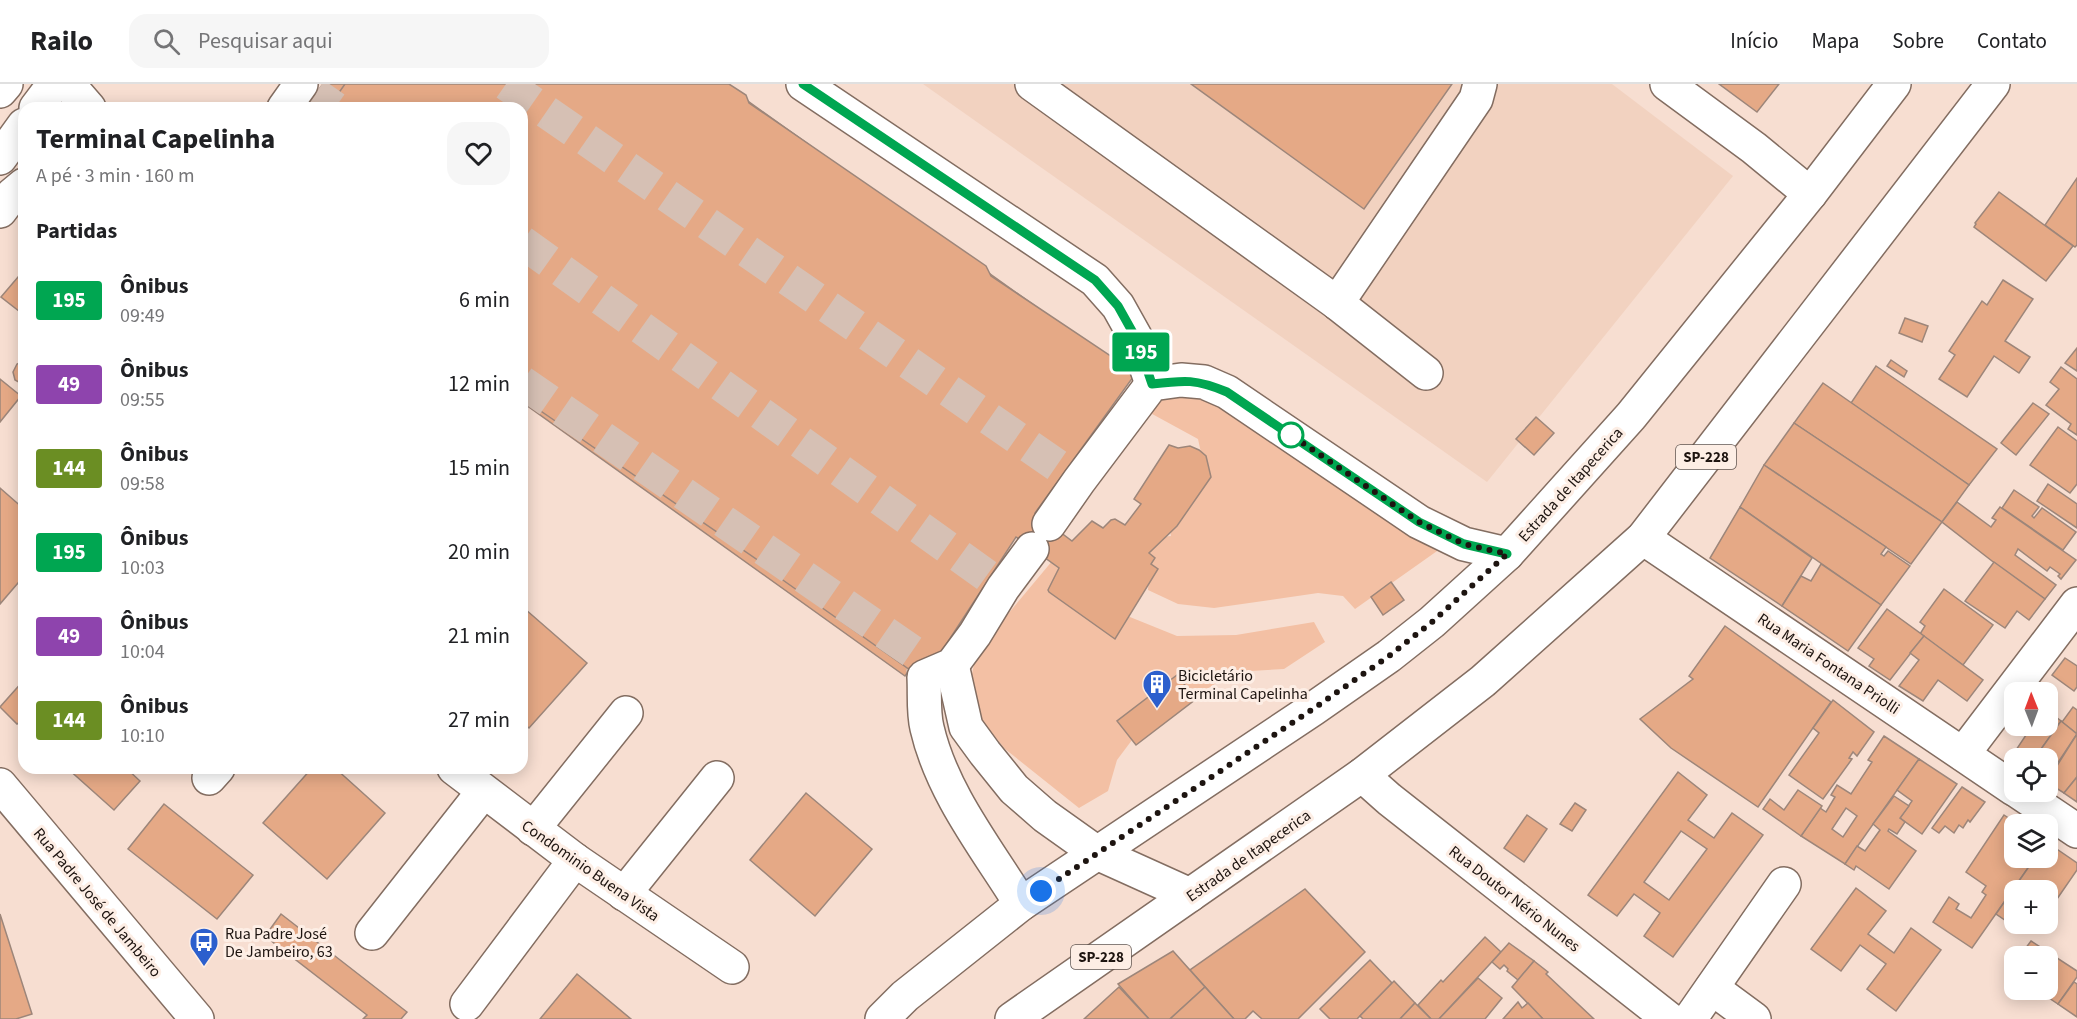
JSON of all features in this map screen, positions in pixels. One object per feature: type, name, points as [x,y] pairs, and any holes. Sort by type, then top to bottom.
[{"type":"main road","points":[[0,91],[6,84]]},
{"type":"main road","points":[[40,102],[54,84]]},
{"type":"main road","points":[[68,84],[83,102]]},
{"type":"main road","points":[[803,84],[1095,280],[1118,306],[1132,332],[1152,384]]},
{"type":"main road","points":[[1032,84],[1337,303],[1426,373]]},
{"type":"main road","points":[[1337,303],[1476,99],[1480,84]]},
{"type":"main road","points":[[1667,84],[1754,148],[1810,194]]},
{"type":"main road","name":"Estrada de Itapecerica","points":[[882,1019],[905,996],[1022,904],[1389,656],[1432,622],[1507,554],[1631,416],[1810,194],[1894,84]]},
{"type":"main road","name":"Estrada de Itapecerica","points":[[1012,1019],[1362,775],[1483,681],[1643,538],[1993,84]]},
{"type":"main road","points":[[291,102],[306,88]]},
{"type":"main road","points":[[0,158],[18,133]]},
{"type":"main road","points":[[0,211],[18,190]]},
{"type":"main road","points":[[1022,904],[965,818],[933,752],[926,726],[924,677],[952,665],[975,634],[996,583],[1041,536],[1072,476],[1152,384],[1182,380],[1204,382],[1227,392],[1419,522],[1464,544],[1507,554]]},
{"type":"main road","name":"Rua Maria Fontana Priolli","points":[[1643,538],[2004,782]]},
{"type":"main road","points":[[1963,754],[2077,604]]},
{"type":"main road","points":[[952,665],[966,727],[1014,789],[1046,816],[1097,853],[1190,895]]},
{"type":"main road","points":[[533,829],[626,713]]},
{"type":"main road","name":"Condominio Buena Vista","points":[[461,774],[575,860],[732,968]]},
{"type":"main road","name":"Rua Doutor Nério Nunes","points":[[1362,775],[1389,799],[1669,1019]]},
{"type":"main road","points":[[624,894],[717,778]]},
{"type":"main road","name":"Rua Padre José de Jambeiro","points":[[0,785],[196,1019]]},
{"type":"main road","points":[[372,933],[483,792]]},
{"type":"main road","points":[[2034,802],[2077,831]]},
{"type":"main road","points":[[467,1004],[575,860]]},
{"type":"main road","points":[[1690,1019],[1784,884]]},
{"type":"main road","points":[[1712,988],[1754,1019]]},
{"type":"shaded area","points":[[923,84],[1612,84],[1733,176],[1487,482]]},
{"type":"shaded area","points":[[1172,391],[1201,391],[1447,544],[1355,609],[1343,596],[1318,593],[1214,608],[1178,604],[1148,590],[1151,538],[1171,536],[1167,512],[1203,462],[1198,439],[1143,409]]},
{"type":"shaded area","points":[[1053,560],[1125,615],[1177,636],[1236,635],[1314,622],[1325,642],[1284,669],[1233,672],[1135,736],[1117,760],[1108,791],[1079,808],[1005,749],[976,713],[970,683],[977,651]]},
{"type":"building","points":[[323,84],[724,84],[1126,371],[905,676],[528,406],[528,102],[310,102]]},
{"type":"building","points":[[345,84],[729,84],[746,95],[749,103],[986,266],[991,276],[1136,373],[1035,513],[1072,541],[1092,521],[1103,528],[1115,519],[1125,525],[1141,504],[1134,499],[1169,445],[1178,448],[1190,446],[1199,450],[1206,456],[1211,477],[1177,526],[1149,553],[1155,558],[1151,564],[1158,569],[1115,639],[1049,592],[1059,568],[1016,537],[925,677],[920,677],[765,565],[528,401],[528,102],[332,102]]},
{"type":"building","points":[[1191,84],[1452,84],[1364,209]]},
{"type":"building","points":[[1719,84],[1779,84],[1757,112]]},
{"type":"building","points":[[2077,178],[2077,245],[2075,247],[2045,225]]},
{"type":"building","points":[[1999,192],[2073,246],[2046,281],[1974,227]]},
{"type":"building","points":[[18,277],[18,310],[1,297]]},
{"type":"building","points":[[2003,280],[2033,299],[2005,341],[2030,357],[2019,373],[1994,356],[1967,397],[1939,379],[1955,355],[1949,351],[1982,301],[1987,305]]},
{"type":"building","points":[[1905,318],[1928,326],[1922,342],[1899,333]]},
{"type":"building","points":[[2077,348],[2077,371],[2065,363]]},
{"type":"building","points":[[1891,360],[1907,371],[1904,377],[1887,366]]},
{"type":"building","points":[[17,364],[18,382],[15,380],[13,372]]},
{"type":"building","points":[[1876,366],[1997,449],[1969,485],[1851,403]]},
{"type":"building","points":[[2061,367],[2077,379],[2077,435],[2068,429],[2071,424],[2046,405],[2059,389],[2050,382]]},
{"type":"building","points":[[0,379],[18,394],[18,400],[0,422]]},
{"type":"building","points":[[1823,383],[1969,485],[1942,522],[1794,423]]},
{"type":"building","points":[[2033,403],[2049,414],[2016,455],[2001,443]]},
{"type":"building","points":[[1536,417],[1554,433],[1534,455],[1516,439]]},
{"type":"building","points":[[1794,423],[1942,522],[1911,564],[1764,465]]},
{"type":"building","points":[[2058,427],[2077,441],[2077,484],[2070,493],[2030,465]]},
{"type":"building","points":[[1764,465],[1886,547],[1881,554],[1884,556],[1888,551],[1910,566],[1881,605],[1740,507]]},
{"type":"building","points":[[2048,484],[2077,504],[2077,528],[2037,501]]},
{"type":"building","points":[[0,488],[18,504],[18,583],[0,604]]},
{"type":"building","points":[[2014,490],[2039,507],[2032,516],[2034,518],[2042,508],[2076,532],[2063,550],[2002,508]]},
{"type":"building","points":[[1957,502],[1991,527],[1996,520],[1992,518],[2000,507],[2076,560],[2061,579],[2058,576],[2060,574],[2050,567],[2047,571],[2018,549],[2015,555],[2056,585],[2045,599],[1942,522]]},
{"type":"building","points":[[1740,507],[1812,558],[1782,606],[1710,558]]},
{"type":"building","points":[[1994,562],[2045,599],[2029,620],[2017,611],[2005,628],[1965,601]]},
{"type":"building","points":[[1821,564],[1881,605],[1848,651],[1782,606],[1801,576],[1811,581]]},
{"type":"building","points":[[1391,582],[1404,600],[1383,615],[1371,597]]},
{"type":"building","points":[[1944,589],[1993,625],[1963,665],[1920,634],[1925,626],[1920,622]]},
{"type":"building","points":[[1887,609],[1924,636],[1890,680],[1869,666],[1874,659],[1858,648]]},
{"type":"building","points":[[528,612],[587,663],[528,727]]},
{"type":"building","points":[[1725,626],[1831,702],[1758,807],[1671,748],[1640,719],[1693,679],[1689,676]]},
{"type":"building","points":[[1924,636],[1983,680],[1967,701],[1938,680],[1923,701],[1899,686],[1919,660],[1910,653]]},
{"type":"building","points":[[2065,658],[2077,666],[2077,687],[2074,691],[2052,675]]},
{"type":"building","name":"Bicicletário Terminal Capelinha","points":[[1177,675],[1196,699],[1136,745],[1117,721]]},
{"type":"building","points":[[18,687],[18,723],[0,707]]},
{"type":"building","points":[[1833,700],[1874,732],[1857,756],[1853,752],[1849,758],[1852,759],[1823,799],[1789,775],[1819,733],[1813,728]]},
{"type":"building","points":[[2073,707],[2077,710],[2077,734],[2062,722]]},
{"type":"building","points":[[2061,721],[2077,734],[2058,762],[2058,748],[2042,748],[2050,736],[2058,736],[2058,725]]},
{"type":"building","points":[[2077,734],[2077,777],[2064,793],[2058,789],[2058,764]]},
{"type":"building","points":[[1884,736],[1919,759],[1845,864],[1801,836],[1820,808],[1826,812],[1835,797],[1831,795],[1837,785],[1851,794],[1872,762],[1868,760]],"holes":[[[1846,808],[1857,816],[1843,837],[1832,829]]]},
{"type":"building","points":[[2025,736],[2050,736],[2042,748],[2017,748]]},
{"type":"building","points":[[1919,759],[1957,784],[1922,834],[1900,818],[1912,801],[1897,790]]},
{"type":"building","points":[[1678,772],[1707,795],[1688,820],[1714,838],[1732,813],[1763,835],[1673,957],[1644,936],[1660,913],[1634,894],[1617,916],[1588,895]],"holes":[[[1681,831],[1707,849],[1669,900],[1644,882]]]},
{"type":"building","points":[[74,774],[132,774],[140,781],[114,810]]},
{"type":"building","points":[[307,774],[342,774],[385,813],[327,879],[263,823]]},
{"type":"building","points":[[2077,777],[2077,802],[2064,793]]},
{"type":"building","points":[[1962,787],[1985,802],[1963,828],[1959,825],[1954,833],[1945,826],[1939,833],[1932,828]]},
{"type":"building","points":[[1798,790],[1822,806],[1801,836],[1763,809],[1770,799],[1784,810]]},
{"type":"building","points":[[806,793],[872,849],[815,916],[750,860]]},
{"type":"building","points":[[1894,796],[1909,806],[1900,818],[1905,822],[1897,834],[1889,829],[1888,831],[1916,851],[1889,889],[1856,866],[1854,870],[1845,864],[1857,846],[1865,851],[1880,830],[1873,824]]},
{"type":"building","points":[[1575,803],[1586,810],[1572,831],[1560,824]]},
{"type":"building","points":[[164,804],[253,875],[217,919],[128,849]]},
{"type":"building","points":[[1527,815],[1547,829],[1524,862],[1504,848]]},
{"type":"building","points":[[2004,815],[2004,868],[2028,868],[2020,880],[2004,880],[2004,902],[1972,948],[1933,922],[1949,897],[1959,904],[1956,909],[1971,918],[1986,895],[1982,892],[1986,886],[1966,872]]},
{"type":"building","points":[[2058,850],[2077,863],[2077,870],[2058,898],[2058,880],[2020,880],[2028,868],[2058,868]]},
{"type":"building","points":[[1856,888],[1886,911],[1868,934],[1894,953],[1911,928],[1941,950],[1896,1011],[1867,989],[1886,964],[1860,945],[1841,971],[1811,949]]},
{"type":"building","points":[[1305,889],[1365,952],[1298,1019],[1262,1019],[1253,1011],[1245,1019],[1234,1019],[1190,970]]},
{"type":"building","points":[[2004,903],[2004,919],[1996,914]]},
{"type":"building","points":[[0,914],[32,1014],[16,1019],[0,1019]]},
{"type":"building","points":[[281,914],[407,1012],[401,1019],[363,1019],[367,1015],[265,936]]},
{"type":"building","points":[[1485,937],[1501,952],[1439,1019],[1431,1019],[1418,1005]]},
{"type":"building","points":[[2031,941],[2039,946],[2027,946]]},
{"type":"building","points":[[1509,943],[1534,961],[1518,980],[1507,971],[1504,965],[1500,969],[1492,962]]},
{"type":"building","points":[[1173,951],[1205,987],[1170,1019],[1149,1019],[1118,984]]},
{"type":"building","points":[[2058,959],[2077,971],[2077,977],[2058,1004],[2052,1000],[2058,1000]]},
{"type":"building","points":[[1370,960],[1392,983],[1357,1019],[1330,1019],[1320,1009]]},
{"type":"building","points":[[1534,961],[1548,972],[1546,974],[1594,1019],[1543,1019],[1512,987]]},
{"type":"building","points":[[577,974],[631,1019],[540,1019]]},
{"type":"building","points":[[1478,978],[1502,998],[1485,1019],[1439,1019]]},
{"type":"building","points":[[1394,981],[1415,1003],[1400,1019],[1363,1019],[1360,1016]]},
{"type":"building","points":[[2074,982],[2077,984],[2077,1017],[2058,1004]]},
{"type":"building","points":[[1119,987],[1149,1019],[1084,1019]]},
{"type":"building","points":[[1205,987],[1234,1019],[1170,1019]]},
{"type":"building","points":[[1518,1002],[1522,1008],[1528,1003],[1543,1019],[1503,1019]]},
{"type":"building","points":[[1415,1003],[1431,1019],[1400,1019]]},
{"type":"tunnel","points":[[506,84],[1065,471]]},
{"type":"tunnel","points":[[315,94],[326,102]]},
{"type":"tunnel","points":[[528,246],[990,578]]},
{"type":"tunnel","points":[[528,386],[913,652],[921,663],[924,677]]},
{"type":"bus line","name":"195","points":[[803,84],[1095,280],[1118,306],[1137,340],[1152,384],[1182,380],[1204,382],[1227,392],[1419,522],[1464,544],[1507,554]]},
{"type":"place","name":"Bicicletário Terminal Capelinha","points":[[1157,710]]},
{"type":"place","name":"Rua Padre José De Jambeiro, 63","points":[[204,968]]},
{"type":"route","points":[[1041,891],[1389,656],[1432,622],[1507,554],[1464,544],[1419,522],[1285,431],[1291,435]]}]
